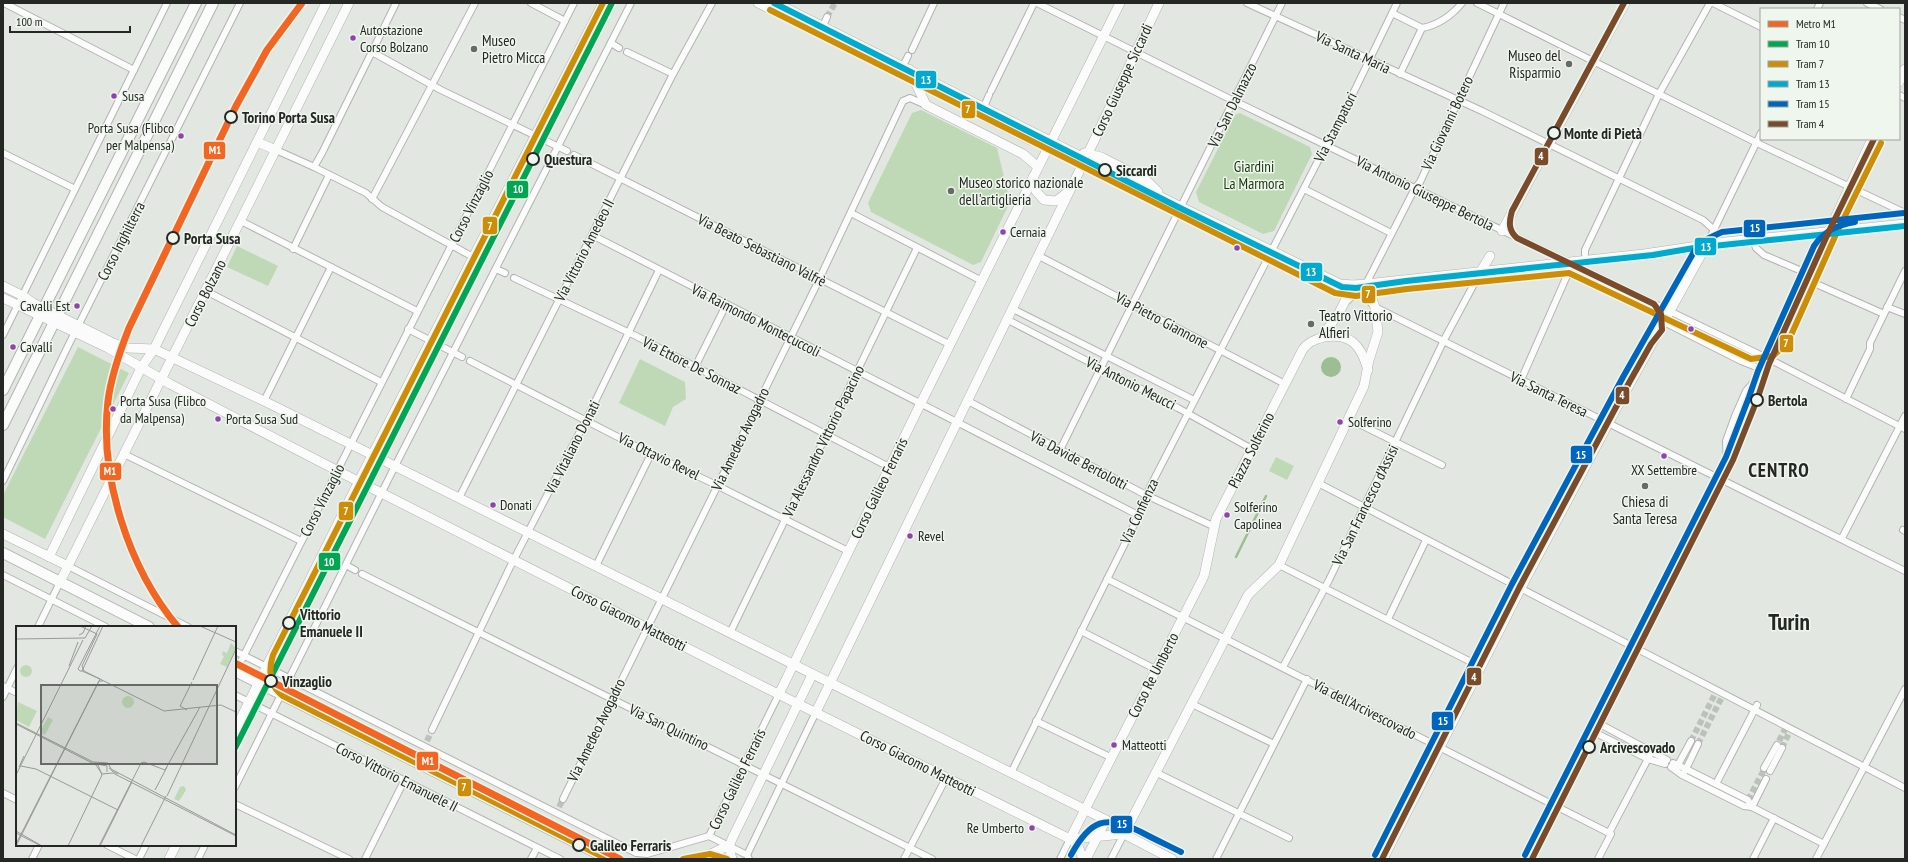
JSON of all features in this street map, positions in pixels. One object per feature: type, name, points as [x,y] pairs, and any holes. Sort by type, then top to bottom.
[{"type":"main road","points":[[3,390],[196,3]]},
{"type":"main road","name":"Corso Inghilterra","points":[[3,425],[213,3]]},
{"type":"main road","points":[[3,553],[147,626]]},
{"type":"main road","name":"Corso Vittorio Emanuele II","points":[[236,672],[607,859]]},
{"type":"street","points":[[4,3],[134,70]]},
{"type":"street","points":[[3,335],[167,3]]},
{"type":"street","name":"Corso Inghilterra","points":[[3,481],[80,331],[240,3]]},
{"type":"street","name":"Corso Bolzano","points":[[49,557],[141,368],[154,349],[326,3]]},
{"type":"street","name":"Corso Bolzano","points":[[60,582],[349,3]]},
{"type":"street","points":[[314,167],[396,3]]},
{"type":"street","points":[[372,199],[475,3]]},
{"type":"street","points":[[531,3],[565,21]]},
{"type":"street","name":"Corso Vinzaglio","points":[[236,670],[336,470],[574,3]]},
{"type":"street","name":"Corso Vinzaglio","points":[[236,728],[430,340],[603,3]]},
{"type":"street","points":[[236,785],[395,466],[631,3]]},
{"type":"street","name":"Via Vittorio Amedeo II","points":[[459,498],[673,74],[712,3]]},
{"type":"street","points":[[758,3],[783,15],[807,18]]},
{"type":"street","points":[[776,3],[1054,143],[1075,152],[1087,155],[1181,207],[1272,252],[1333,281],[1355,288],[1375,307]]},
{"type":"street","points":[[912,50],[934,3]]},
{"type":"street","points":[[984,107],[1036,3]]},
{"type":"street","name":"Via Antonio Giuseppe Bertola","points":[[1036,3],[1234,101],[1670,311],[1846,398],[1902,428]]},
{"type":"street","points":[[1054,143],[1120,3]]},
{"type":"street","name":"Corso Giuseppe Siccardi","points":[[1087,155],[1134,52],[1159,3]]},
{"type":"street","name":"Via Santa Maria","points":[[1247,3],[1370,59],[1548,144],[1703,220],[1713,229]]},
{"type":"street","name":"Via San Dalmazzo","points":[[1060,450],[1282,3]]},
{"type":"street","name":"Via Stampatori","points":[[1272,252],[1326,145],[1331,139],[1397,3]]},
{"type":"street","points":[[1392,13],[1422,28],[1430,27],[1453,13],[1462,3]]},
{"type":"street","points":[[1477,3],[1593,62],[1905,213]]},
{"type":"street","name":"Via Giovanni Botero","points":[[1366,284],[1391,233],[1415,188],[1420,182],[1504,3]]},
{"type":"street","points":[[1502,231],[1625,3]]},
{"type":"street","points":[[1585,254],[1585,250],[1659,94],[1710,3]]},
{"type":"street","points":[[1713,3],[1760,26]]},
{"type":"street","points":[[1867,3],[1878,8]]},
{"type":"street","points":[[823,26],[827,17]]},
{"type":"street","points":[[1400,74],[1422,28]]},
{"type":"street","points":[[611,43],[619,48]]},
{"type":"street","points":[[372,52],[432,85],[567,151]]},
{"type":"street","points":[[627,52],[673,74]]},
{"type":"street","points":[[908,56],[906,68],[926,105],[1022,154],[1038,167]]},
{"type":"street","points":[[1900,80],[1905,69]]},
{"type":"street","points":[[963,96],[982,115],[1032,141],[1054,143]]},
{"type":"street","name":"Via Amedeo Avogadro","points":[[563,799],[851,213],[903,101],[910,98],[926,105]]},
{"type":"street","points":[[1383,859],[1520,589],[1608,423],[1706,244],[1760,135]]},
{"type":"street","points":[[1530,859],[1598,723],[1637,650],[1726,468],[1732,460],[1754,405],[1764,370],[1872,140]]},
{"type":"street","points":[[257,142],[314,167],[366,193],[382,207],[473,257]]},
{"type":"street","name":"Corso Galileo Ferraris","points":[[709,836],[1033,177],[1054,143]]},
{"type":"street","points":[[3,153],[75,189]]},
{"type":"street","name":"Via Beato Sebastiano Valfrè","points":[[574,155],[951,345]]},
{"type":"street","points":[[236,651],[558,809],[636,853],[647,854],[709,836],[748,857],[781,784],[1087,155]]},
{"type":"street","points":[[293,249],[329,175]]},
{"type":"street","points":[[1033,177],[1036,191],[1044,200],[1053,201],[1060,199],[1070,190]]},
{"type":"street","points":[[1304,189],[1391,233]]},
{"type":"street","points":[[851,213],[982,281]]},
{"type":"street","points":[[241,222],[417,311]]},
{"type":"street","points":[[1355,288],[1366,284],[1644,254],[1706,244],[1905,224]]},
{"type":"street","name":"Via Raimondo Montecuccoli","points":[[592,235],[920,405]]},
{"type":"street","points":[[1753,239],[1756,248],[1764,255],[1804,272],[1814,283],[1884,314]]},
{"type":"street","name":"Via Alessandro Vittorio Papacino","points":[[730,633],[917,248]]},
{"type":"street","points":[[1568,262],[1585,254],[1626,249],[1644,254]]},
{"type":"street","name":"Via Confienza","points":[[1011,773],[1138,516],[1146,495],[1187,413],[1272,252]]},
{"type":"street","name":"Via Pietro Giannone","points":[[1039,256],[1285,384]]},
{"type":"street","name":"Via San Francesco d'Assisi","points":[[1283,667],[1325,588],[1443,341],[1490,256]]},
{"type":"street","points":[[1521,380],[1569,271],[1568,262]]},
{"type":"street","points":[[264,401],[331,267]]},
{"type":"street","points":[[496,269],[505,273]]},
{"type":"street","name":"Via Vitaliano Donati","points":[[432,730],[514,560],[586,419],[659,270]]},
{"type":"street","points":[[1846,398],[1905,271]]},
{"type":"street","name":"Via Ettore De Sonnaz","points":[[514,278],[628,333],[890,467]]},
{"type":"street","points":[[1111,859],[1248,596],[1279,565],[1364,386],[1369,360],[1378,332],[1375,307],[1366,284]]},
{"type":"street","points":[[3,286],[23,296],[42,312]]},
{"type":"street","name":"Piazza Solferino","points":[[1321,338],[1355,288]]},
{"type":"street","points":[[206,291],[382,382]]},
{"type":"street","points":[[3,298],[18,305],[42,312],[80,331]]},
{"type":"street","points":[[695,367],[726,305]]},
{"type":"street","name":"Via Santa Teresa","points":[[1375,307],[1905,570]]},
{"type":"street","points":[[1888,308],[1905,314]]},
{"type":"street","name":"Via Antonio Meucci","points":[[1013,309],[1194,400]]},
{"type":"street","name":"Via Antonio Meucci","points":[[1008,320],[1101,367],[1252,449]]},
{"type":"street","points":[[1664,322],[1734,358],[1764,370]]},
{"type":"street","points":[[408,329],[462,357]]},
{"type":"street","name":"Corso Giacomo Matteotti","points":[[80,331],[122,346],[154,349],[173,357],[1106,820],[1124,834],[1172,859]]},
{"type":"street","name":"Corso Giacomo Matteotti","points":[[80,331],[162,380],[336,470],[1070,839]]},
{"type":"street","name":"Piazza Solferino","points":[[1182,618],[1204,576],[1213,526],[1304,346],[1321,338],[1338,336],[1351,340],[1362,352],[1368,370]]},
{"type":"street","name":"Via Ottavio Revel","points":[[470,361],[586,419],[651,454],[717,485],[848,551]]},
{"type":"street","points":[[1726,468],[1732,443],[1757,379],[1764,370]]},
{"type":"street","name":"Via Davide Bertolotti","points":[[968,401],[1146,495],[1213,526]]},
{"type":"street","name":"Via Davide Bertolotti","points":[[920,405],[958,422],[1138,516]]},
{"type":"street","points":[[1842,538],[1902,428],[1905,416]]},
{"type":"street","points":[[1349,419],[1442,465]]},
{"type":"street","points":[[124,454],[301,541]]},
{"type":"street","points":[[596,566],[651,454]]},
{"type":"street","points":[[1318,483],[1722,696],[1756,707],[1788,729],[1905,788]]},
{"type":"street","points":[[3,534],[186,626]]},
{"type":"street","points":[[1388,619],[1426,540]]},
{"type":"street","points":[[346,565],[355,570]]},
{"type":"street","points":[[1279,565],[1481,667]]},
{"type":"street","name":"Via San Quintino","points":[[362,574],[932,859]]},
{"type":"street","points":[[3,575],[104,626]]},
{"type":"street","name":"Via dell'Arcivescovado","points":[[1107,579],[1182,618],[1307,679],[1610,834]]},
{"type":"street","points":[[38,626],[60,582]]},
{"type":"street","name":"Corso Re Umberto","points":[[1060,859],[1110,757],[1182,618]]},
{"type":"street","points":[[1081,631],[1155,669]]},
{"type":"street","points":[[3,696],[5,687],[16,670]]},
{"type":"street","name":"Corso Galileo Ferraris","points":[[732,859],[729,847],[812,674]]},
{"type":"street","points":[[1216,859],[1307,679]]},
{"type":"street","points":[[5,687],[16,692]]},
{"type":"street","points":[[1816,859],[1905,689]]},
{"type":"street","name":"Corso Vittorio Emanuele II","points":[[236,696],[560,859]]},
{"type":"street","points":[[1192,704],[1274,744]]},
{"type":"street","points":[[1716,784],[1756,707]]},
{"type":"street","points":[[1036,721],[1110,757]]},
{"type":"street","points":[[1598,723],[1659,755],[1682,775],[1744,806],[1754,808],[1824,844]]},
{"type":"street","points":[[1594,732],[1648,759],[1686,769],[1748,800],[1754,808]]},
{"type":"street","points":[[1672,765],[1691,741]]},
{"type":"street","points":[[1682,775],[1698,744]]},
{"type":"street","points":[[1767,770],[1779,746]]},
{"type":"street","points":[[1598,859],[1652,751]]},
{"type":"street","points":[[1156,773],[1289,838]]},
{"type":"street","points":[[904,859],[946,778]]},
{"type":"street","points":[[1754,808],[1766,779]]},
{"type":"street","points":[[365,859],[404,781]]},
{"type":"street","points":[[3,793],[16,800]]},
{"type":"street","points":[[236,804],[349,859]]},
{"type":"street","points":[[1753,859],[1774,818]]},
{"type":"street","points":[[1085,859],[1106,820]]},
{"type":"street","points":[[1070,839],[1124,834]]},
{"type":"street","points":[[1070,839],[1077,844],[1085,859]]},
{"type":"street","points":[[32,859],[38,846]]},
{"type":"street","points":[[108,846],[134,859]]},
{"type":"street","points":[[140,859],[146,846]]},
{"type":"street","points":[[169,859],[176,846]]},
{"type":"street","points":[[198,859],[205,846]]},
{"type":"street","name":"Corso Galileo Ferraris","points":[[701,859],[723,848],[729,847]]},
{"type":"street","points":[[531,859],[537,848]]},
{"type":"green space","points":[[921,110],[997,148],[1010,202],[981,262],[973,265],[871,212],[868,203],[912,113]]},
{"type":"green space","name":"Giardini La Marmora","points":[[1240,113],[1310,147],[1312,154],[1274,231],[1263,234],[1199,202],[1196,192],[1235,115]]},
{"type":"green space","points":[[237,246],[278,266],[268,286],[227,267]]},
{"type":"green space","points":[[78,347],[129,373],[45,539],[3,517],[3,495]]},
{"type":"green space","points":[[640,359],[685,382],[686,399],[673,407],[665,426],[619,403]]},
{"type":"green space","points":[[1276,457],[1294,466],[1287,480],[1269,471]]},
{"type":"shaded area","points":[[1331,357],[1338,360],[1341,367],[1338,374],[1331,377],[1324,374],[1321,367],[1324,360]]},
{"type":"waterway","points":[[1236,557],[1266,496]]},
{"type":"tunnel","points":[[827,17],[835,3]]},
{"type":"tunnel","points":[[1691,741],[1717,690]]},
{"type":"tunnel","points":[[1698,744],[1724,693]]},
{"type":"tunnel","points":[[1775,749],[1787,725]]},
{"type":"tunnel","points":[[427,741],[432,730]]},
{"type":"tunnel","points":[[1782,748],[1789,733]]},
{"type":"tunnel","points":[[1748,800],[1767,764]]},
{"type":"tunnel","points":[[559,807],[563,799]]},
{"type":"metro line","name":"M1","points":[[177,626],[161,604],[145,578],[121,521],[113,491],[108,460],[106,430],[111,382],[129,328],[236,106],[267,50],[302,3]]},
{"type":"metro line","name":"M1","points":[[236,664],[620,859]]},
{"type":"tram line","name":"7","points":[[603,3],[273,655],[271,661],[271,678],[275,688],[283,696],[607,859]]},
{"type":"tram line","name":"10","points":[[236,746],[612,3]]},
{"type":"tram line","name":"13","points":[[774,3],[1180,208],[1342,287],[1356,288],[1406,281],[1653,255],[1694,248],[1905,226]]},
{"type":"tram line","name":"4","points":[[1382,859],[1519,588],[1630,381],[1651,344],[1662,330],[1661,314],[1654,304],[1517,238],[1512,232],[1510,226],[1512,211],[1624,3]]},
{"type":"tram line","name":"7","points":[[770,10],[1335,293],[1356,296],[1407,289],[1569,273],[1751,359],[1773,356],[1788,342],[1837,232],[1881,143]]},
{"type":"tram line","name":"4","points":[[1532,859],[1733,460],[1757,400],[1769,364],[1830,229],[1874,140]]},
{"type":"tram line","name":"15","points":[[1375,855],[1512,584],[1623,377],[1695,250],[1707,239],[1722,232],[1904,213]]},
{"type":"tram line","name":"15","points":[[1525,855],[1726,457],[1758,371],[1814,246],[1822,236],[1837,227],[1855,222]]},
{"type":"tram line","name":"15","points":[[1071,855],[1085,834],[1092,828],[1108,822],[1128,826],[1181,852]]},
{"type":"tram line","name":"7","points":[[683,859],[710,854],[727,859]]},
{"type":"place","name":"Autostazione Corso Bolzano","points":[[353,38]]},
{"type":"place","name":"Museo Pietro Micca","points":[[474,49]]},
{"type":"place","name":"Museo del Risparmio","points":[[1569,64]]},
{"type":"place","name":"Susa","points":[[114,96]]},
{"type":"place","name":"Torino Porta Susa","points":[[231,117]]},
{"type":"place","name":"Monte di Pietà","points":[[1554,133]]},
{"type":"place","name":"Porta Susa (Flibco per Malpensa)","points":[[181,136]]},
{"type":"place","name":"Questura","points":[[533,159]]},
{"type":"place","name":"Siccardi","points":[[1105,170]]},
{"type":"place","name":"Museo storico nazionale dell'artiglieria","points":[[951,191]]},
{"type":"place","name":"Cernaia","points":[[1003,232]]},
{"type":"place","name":"Porta Susa","points":[[173,238]]},
{"type":"place","name":"Cavalli Est","points":[[77,306]]},
{"type":"place","name":"Teatro Vittorio Alfieri","points":[[1311,324]]},
{"type":"place","name":"Cavalli","points":[[13,347]]},
{"type":"place","name":"Bertola","points":[[1757,400]]},
{"type":"place","name":"Porta Susa (Flibco da Malpensa)","points":[[113,409]]},
{"type":"place","name":"Porta Susa Sud","points":[[218,419]]},
{"type":"place","name":"Solferino","points":[[1340,422]]},
{"type":"place","name":"XX Settembre","points":[[1664,456]]},
{"type":"place","name":"Chiesa di Santa Teresa","points":[[1645,486]]},
{"type":"place","name":"Donati","points":[[493,505]]},
{"type":"place","name":"Solferino Capolinea","points":[[1227,515]]},
{"type":"place","name":"Revel","points":[[910,536]]},
{"type":"place","name":"Vittorio Emanuele II","points":[[289,623]]},
{"type":"place","name":"Vinzaglio","points":[[271,681]]},
{"type":"place","name":"Matteotti","points":[[1114,745]]},
{"type":"place","name":"Arcivescovado","points":[[1589,747]]},
{"type":"place","name":"Re Umberto","points":[[1032,828]]},
{"type":"place","name":"Galileo Ferraris","points":[[579,845]]},
{"type":"district","name":"CENTRO","points":[[1779,470]]},
{"type":"district","name":"Turin","points":[[1789,621]]}]
